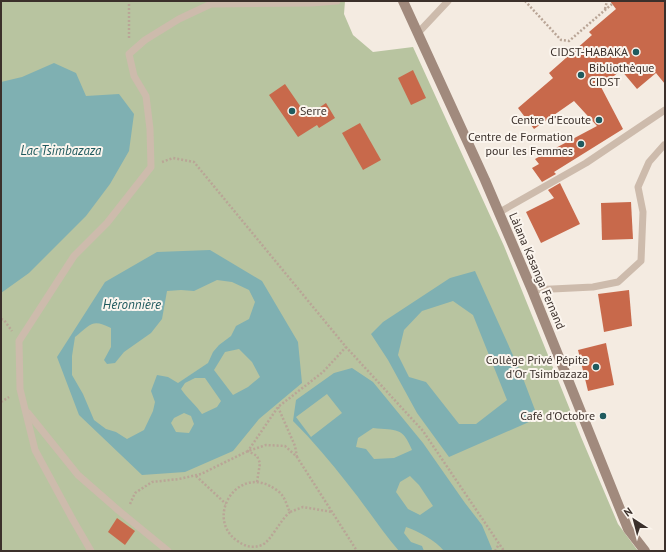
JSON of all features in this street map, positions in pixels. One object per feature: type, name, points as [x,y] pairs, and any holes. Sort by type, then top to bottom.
[{"type":"street","name":"Làlana Kasanga Fernand","points":[[403,1],[532,290],[628,529],[645,551]]},
{"type":"lane","points":[[91,551],[35,450],[20,389],[19,341],[74,256],[107,223],[151,167],[150,129],[146,96],[134,76],[129,54],[151,36],[179,19],[211,4],[312,3],[337,1]]},
{"type":"lane","points":[[418,33],[448,1]]},
{"type":"lane","points":[[498,213],[586,163],[665,110]]},
{"type":"lane","points":[[532,290],[593,287],[618,282],[641,261],[643,212],[638,187],[649,162],[664,145]]},
{"type":"lane","points":[[25,410],[78,475],[124,516],[168,551]]},
{"type":"path","points":[[129,1],[129,54]]},
{"type":"path","points":[[525,1],[561,40],[569,41],[612,4]]},
{"type":"path","points":[[605,10],[607,1]]},
{"type":"path","points":[[151,167],[173,158],[194,162],[346,347],[423,431],[504,551]]},
{"type":"path","points":[[248,451],[278,407],[323,372],[346,347]]},
{"type":"path","points":[[278,407],[295,446],[297,457]]},
{"type":"path","points":[[124,516],[135,493],[152,482],[196,476],[248,451],[266,445],[285,446],[297,457],[357,551]]},
{"type":"path","points":[[248,451],[257,456],[260,463],[257,482]]},
{"type":"path","points":[[196,476],[226,504]]},
{"type":"path","points":[[290,512],[282,495],[274,488],[264,483],[252,482],[238,488],[229,498],[224,508],[224,524],[230,536],[244,546],[256,546],[263,544],[290,512],[303,507],[332,512]]},
{"type":"path","points":[[495,551],[500,544]]},
{"type":"green space","points":[[1,1],[345,1],[344,14],[353,35],[373,52],[413,47],[504,246],[581,437],[618,524],[638,551],[1,551]]},
{"type":"water","name":"Lac Tsimbazaza","points":[[54,63],[76,73],[86,96],[119,94],[134,114],[129,151],[110,184],[86,216],[29,273],[1,293],[1,82],[22,77]]},
{"type":"water","name":"Héronnière","points":[[210,250],[262,281],[298,342],[302,383],[259,419],[233,451],[185,472],[142,475],[79,415],[57,357],[105,282],[157,252]],"holes":[[[217,280],[232,282],[249,290],[255,302],[249,319],[236,326],[231,336],[219,345],[213,352],[208,363],[178,383],[168,377],[157,375],[151,391],[155,402],[153,411],[144,430],[127,439],[116,432],[106,429],[94,420],[83,394],[72,375],[72,356],[75,337],[88,326],[95,323],[111,328],[111,347],[104,360],[107,364],[115,363],[124,352],[151,333],[162,319],[167,291],[194,291]],[[239,349],[252,362],[260,377],[248,387],[233,395],[214,370],[225,352]],[[195,378],[205,378],[221,401],[217,407],[202,414],[181,389],[185,383]],[[184,413],[191,416],[194,424],[189,433],[176,432],[171,423],[174,418]]]},
{"type":"water","points":[[475,271],[521,373],[538,418],[449,457],[417,413],[388,360],[371,334],[383,322],[450,278]],"holes":[[[453,301],[473,315],[507,400],[476,424],[459,424],[426,382],[409,377],[398,355],[404,330],[422,311]]]},
{"type":"water","points":[[352,368],[373,382],[423,443],[482,525],[492,549],[491,551],[444,551],[426,537],[406,527],[404,533],[411,542],[422,546],[424,551],[399,551],[354,491],[314,443],[293,421],[296,400],[334,373]],"holes":[[[327,394],[342,413],[311,437],[296,417]],[[373,428],[398,431],[405,437],[412,450],[394,458],[374,459],[366,449],[356,447],[358,438]],[[410,476],[419,485],[433,506],[420,515],[408,509],[396,492],[400,482]]]},
{"type":"building","points":[[610,1],[665,1],[665,84],[656,73],[637,89],[621,70],[601,87],[623,129],[554,172],[556,174],[542,182],[532,168],[539,164],[535,159],[597,126],[574,101],[534,129],[518,108],[553,78],[549,73],[592,35],[589,32],[616,9]]},
{"type":"building","points":[[413,70],[426,98],[411,105],[398,78]]},
{"type":"building","name":"Serre","points":[[285,84],[307,116],[326,103],[335,118],[319,128],[317,125],[298,137],[269,95]]},
{"type":"building","points":[[360,123],[381,160],[363,170],[342,133]]},
{"type":"building","points":[[560,183],[580,224],[541,243],[526,212],[554,198],[548,190]]},
{"type":"building","points":[[631,202],[633,239],[602,240],[601,203]]},
{"type":"building","points":[[629,290],[632,326],[604,332],[598,294]]},
{"type":"building","name":"Collège Privé Pépite d'Or Tsimbazaza","points":[[606,343],[614,385],[588,391],[578,350]]},
{"type":"building","points":[[117,518],[135,531],[125,545],[108,532]]},
{"type":"place","name":"CIDST-HABAKA","points":[[636,52]]},
{"type":"place","name":"Bibliothèque CIDST","points":[[581,75]]},
{"type":"place","name":"Serre","points":[[292,111]]},
{"type":"place","name":"Centre d'Ecoute","points":[[599,120]]},
{"type":"place","name":"Centre de Formation pour les Femmes","points":[[581,144]]},
{"type":"place","name":"Collège Privé Pépite d'Or Tsimbazaza","points":[[596,367]]},
{"type":"place","name":"Café d'Octobre","points":[[603,416]]}]
